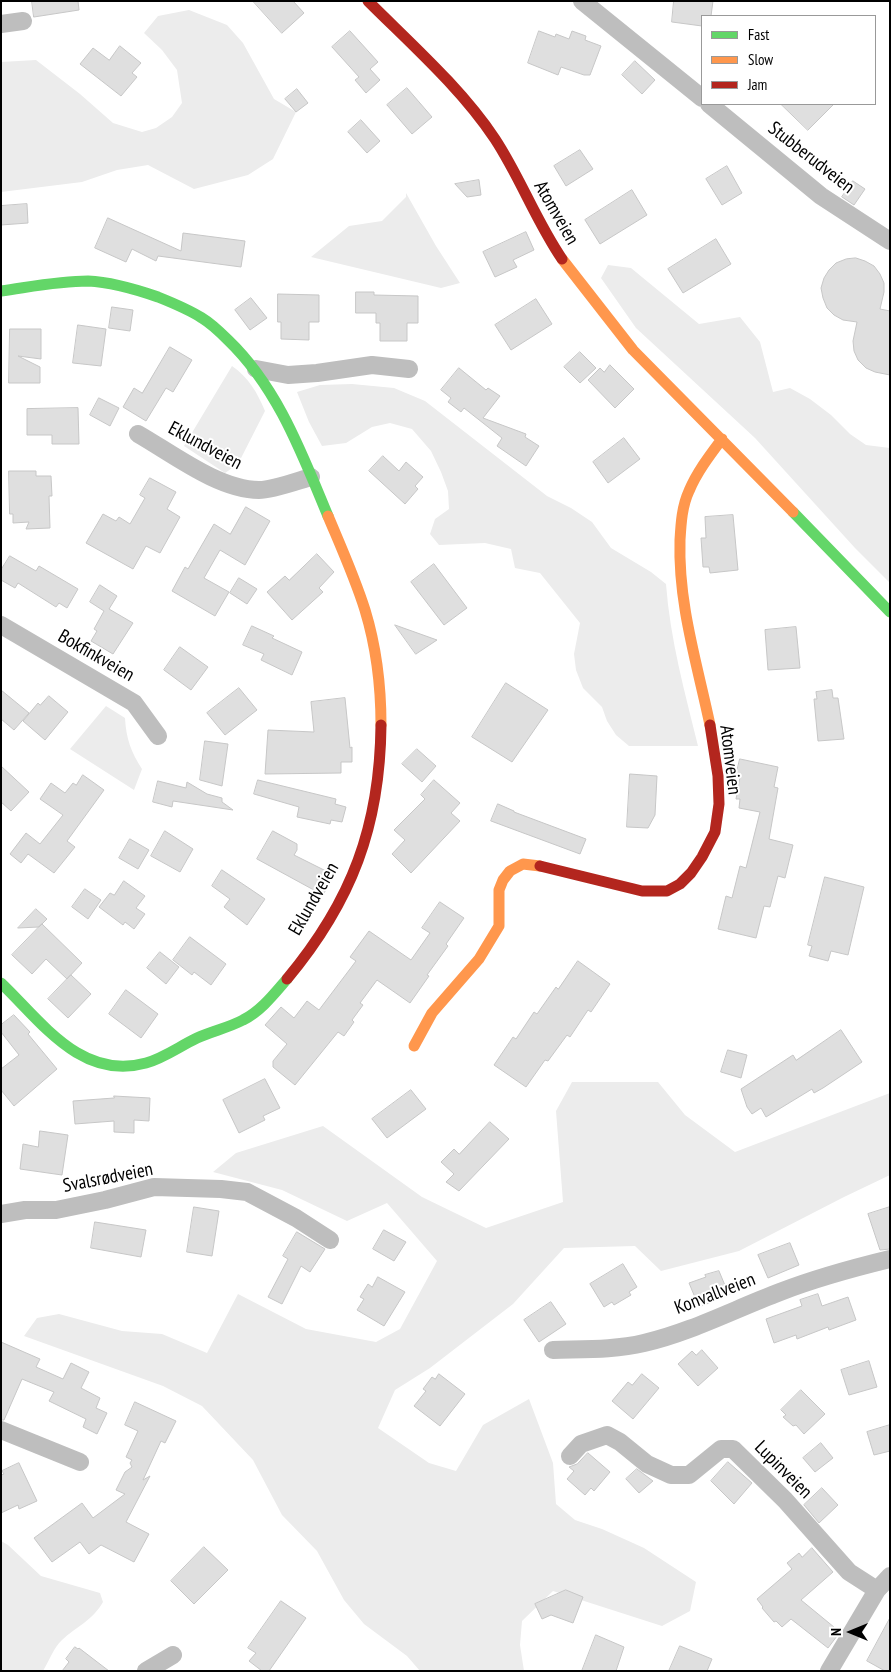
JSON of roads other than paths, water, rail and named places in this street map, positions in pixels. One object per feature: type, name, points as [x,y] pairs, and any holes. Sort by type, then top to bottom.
[{"type":"street","name":"Atomveien","points":[[368,1],[469,106],[494,139],[561,257],[634,350],[890,612]]},
{"type":"street","points":[[582,1],[701,97]]},
{"type":"street","points":[[1,24],[23,20]]},
{"type":"street","name":"Stubberudveien","points":[[710,105],[821,196],[890,241]]},
{"type":"street","name":"Eklundveien","points":[[1,291],[95,282],[149,294],[202,318],[232,342],[256,369],[273,394],[311,477],[343,550],[367,614],[379,682],[382,751],[379,786],[372,822],[345,896],[325,930],[263,1005],[247,1018],[146,1062],[121,1065],[101,1064],[84,1058],[66,1048],[1,983]]},
{"type":"street","points":[[256,369],[288,374],[317,373],[372,365],[409,368]]},
{"type":"street","name":"Eklundveien","points":[[138,434],[219,481],[238,487],[260,490],[311,477]]},
{"type":"street","name":"Atomveien","points":[[414,1046],[432,1012],[479,959],[499,926],[499,890],[503,880],[510,871],[523,864],[538,865],[630,889],[651,892],[668,891],[688,879],[710,842],[714,834],[719,803],[718,766],[691,647],[684,605],[681,537],[683,510],[688,489],[722,439]]},
{"type":"street","name":"Bokfinkveien","points":[[1,625],[134,703],[158,736]]},
{"type":"street","name":"Svalsrødveien","points":[[1,1214],[25,1210],[56,1210],[154,1187],[221,1189],[248,1192],[296,1218],[330,1240]]},
{"type":"street","name":"Konvallveien","points":[[553,1350],[646,1343],[818,1279],[890,1259]]},
{"type":"street","points":[[1,1430],[80,1462]]},
{"type":"street","name":"Lupinveien","points":[[570,1456],[581,1444],[607,1435],[620,1442],[647,1464],[671,1475],[689,1475],[721,1449],[732,1449],[785,1500],[849,1572],[877,1590]]},
{"type":"street","points":[[829,1671],[877,1590],[890,1576]]},
{"type":"street","points":[[146,1671],[173,1655]]}]
